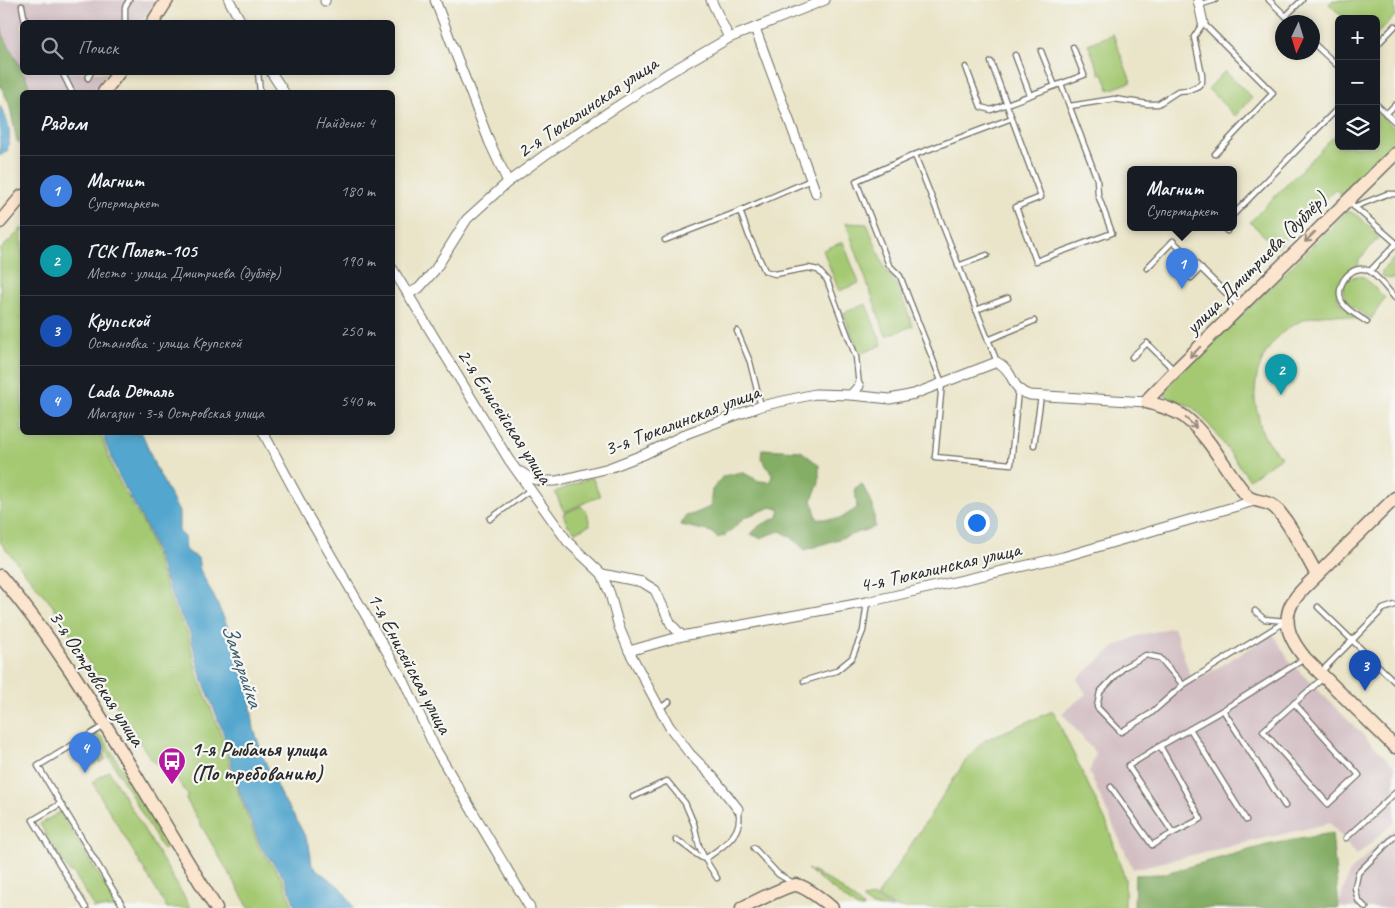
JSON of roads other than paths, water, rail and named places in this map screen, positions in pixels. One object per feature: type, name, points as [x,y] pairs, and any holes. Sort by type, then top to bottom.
[{"type":"main road","points":[[154,20],[167,0]]},
{"type":"main road","points":[[105,90],[116,75]]},
{"type":"main road","name":"улица Дмитриева (дублёр)","points":[[1147,402],[1150,396],[1240,307],[1349,204],[1395,154]]},
{"type":"main road","points":[[0,222],[20,198]]},
{"type":"main road","points":[[1147,402],[1185,417],[1200,431],[1243,491],[1254,501],[1272,506],[1281,514],[1317,575]]},
{"type":"main road","points":[[1395,498],[1292,602],[1287,621],[1295,645],[1305,658],[1395,747]]},
{"type":"main road","name":"3-я Островская улица","points":[[0,576],[31,614],[106,725],[216,908]]},
{"type":"main road","points":[[742,908],[782,889],[796,885],[810,891],[832,908]]},
{"type":"street","points":[[229,0],[240,20]]},
{"type":"street","points":[[435,0],[489,141],[508,182]]},
{"type":"street","points":[[711,0],[729,38]]},
{"type":"street","name":"2-я Тюкалинская улица","points":[[408,294],[419,288],[435,270],[467,219],[508,182],[601,117],[667,74],[729,38],[825,0]]},
{"type":"street","points":[[1199,2],[1202,23]]},
{"type":"street","points":[[755,28],[816,193]]},
{"type":"street","points":[[273,75],[283,90]]},
{"type":"street","name":"2-я Енисейская улица","points":[[395,273],[500,447],[568,542],[602,574],[629,651],[669,726],[690,754],[713,777],[738,809]]},
{"type":"street","points":[[997,362],[1008,370],[1018,390],[1030,395],[1147,402]]},
{"type":"street","name":"3-я Тюкалинская улица","points":[[517,469],[530,478],[541,481],[556,481],[609,468],[645,454],[688,433],[761,406],[815,394],[890,399],[914,394],[997,362]]},
{"type":"street","points":[[851,395],[859,386]]},
{"type":"street","name":"1-я Енисейская улица","points":[[265,435],[308,516],[404,681],[435,748],[530,908]]},
{"type":"street","name":"4-я Тюкалинская улица","points":[[629,651],[682,636],[867,602],[1063,557],[1254,501]]},
{"type":"street","points":[[602,574],[642,582],[654,590],[671,624],[682,636]]},
{"type":"lane","points":[[125,20],[125,7],[129,0]]},
{"type":"lane","points":[[1199,2],[1215,0]]},
{"type":"lane","points":[[1269,0],[1285,15]]},
{"type":"lane","points":[[1287,15],[1302,0]]},
{"type":"lane","points":[[22,6],[25,20]]},
{"type":"lane","points":[[1070,106],[1114,99],[1158,104],[1178,91],[1189,90],[1198,86],[1202,82],[1202,75],[1194,37],[1202,23],[1273,93],[1215,154]]},
{"type":"lane","points":[[1380,42],[1395,26]]},
{"type":"lane","points":[[966,67],[980,106],[991,110],[1084,75],[1074,47]]},
{"type":"lane","points":[[1320,50],[1335,64]]},
{"type":"lane","points":[[1041,51],[1054,86]]},
{"type":"lane","points":[[1015,54],[1030,95]]},
{"type":"lane","points":[[991,62],[1041,197],[1016,207],[1036,261],[1112,233],[1098,195],[1097,179],[1062,84]]},
{"type":"lane","points":[[64,75],[71,90]]},
{"type":"lane","points":[[258,75],[260,90]]},
{"type":"lane","points":[[1386,114],[1395,104]]},
{"type":"lane","points":[[1377,105],[1395,122]]},
{"type":"lane","points":[[1237,211],[1335,111]]},
{"type":"lane","points":[[1012,118],[914,155],[856,181],[889,265],[900,276],[942,383],[935,457],[1011,464],[1018,390]]},
{"type":"lane","points":[[914,155],[997,362]]},
{"type":"lane","points":[[665,240],[740,211],[811,180]]},
{"type":"lane","points":[[1349,204],[1395,194]]},
{"type":"lane","points":[[1349,204],[1395,244],[1370,271]]},
{"type":"lane","points":[[740,211],[765,271],[775,274],[808,268],[818,270],[827,280],[856,357],[859,386]]},
{"type":"lane","points":[[1147,268],[1174,241],[1240,307]]},
{"type":"lane","points":[[958,266],[987,254]]},
{"type":"lane","points":[[1191,278],[1201,268]]},
{"type":"lane","points":[[1367,322],[1349,309],[1342,301],[1340,290],[1342,281],[1349,273],[1359,269],[1370,271],[1395,298]]},
{"type":"lane","points":[[976,310],[1008,298]]},
{"type":"lane","points":[[988,340],[1034,322]]},
{"type":"lane","points":[[737,331],[750,362],[761,406]]},
{"type":"lane","points":[[1132,357],[1147,343],[1175,371]]},
{"type":"lane","points":[[1034,444],[1041,396]]},
{"type":"lane","points":[[490,519],[530,490]]},
{"type":"lane","points":[[804,681],[836,671],[852,658],[863,631],[867,602]]},
{"type":"lane","points":[[1294,703],[1359,775],[1328,804],[1263,732],[1322,675],[1352,640],[1383,609],[1395,606]]},
{"type":"lane","points":[[1318,607],[1395,682]]},
{"type":"lane","points":[[1255,611],[1264,619],[1287,621]]},
{"type":"lane","points":[[1182,685],[1160,658],[1146,655],[1124,667],[1100,692],[1097,707],[1121,732],[1150,714],[1182,685],[1287,621]]},
{"type":"lane","points":[[1173,833],[1128,766],[1305,658]]},
{"type":"lane","points":[[660,708],[669,702]]},
{"type":"lane","points":[[1222,710],[1284,806]]},
{"type":"lane","points":[[106,725],[38,766],[124,908]]},
{"type":"lane","points":[[1190,729],[1246,820]]},
{"type":"lane","points":[[1111,787],[1152,845],[1201,819],[1160,746]]},
{"type":"lane","points":[[633,797],[667,781],[685,803],[694,824],[699,846],[717,878]]},
{"type":"lane","points":[[1346,838],[1395,793]]},
{"type":"lane","points":[[60,804],[33,820],[86,908]]},
{"type":"lane","points":[[705,859],[724,845],[736,830],[740,819],[738,809]]},
{"type":"lane","points":[[1366,908],[1358,900],[1355,888],[1358,874],[1395,836]]},
{"type":"lane","points":[[676,840],[697,856],[705,859]]},
{"type":"lane","points":[[754,848],[778,874],[796,885]]},
{"type":"water","points":[[0,106],[6,118],[9,138],[7,151],[0,156]]},
{"type":"water","points":[[104,435],[143,435],[155,466],[179,512],[179,531],[185,539],[185,550],[198,558],[200,570],[236,645],[247,678],[254,729],[264,759],[280,794],[309,844],[312,866],[342,889],[354,908],[296,908],[285,879],[261,847],[238,788],[223,732],[200,673],[190,633],[175,606],[147,528],[118,474],[105,442]]},
{"type":"place","name":"Магнит","points":[[1182,289]]},
{"type":"place","name":"ГСК Полет-105","points":[[1281,395]]},
{"type":"place","name":"Крупской","points":[[1365,691]]},
{"type":"place","name":"Lada Dеталь","points":[[85,773]]},
{"type":"place","name":"1-я Рыбачья улица (По требованию)","points":[[172,785]]},
{"type":"water label","name":"Замарайка","points":[[243,665]]}]
